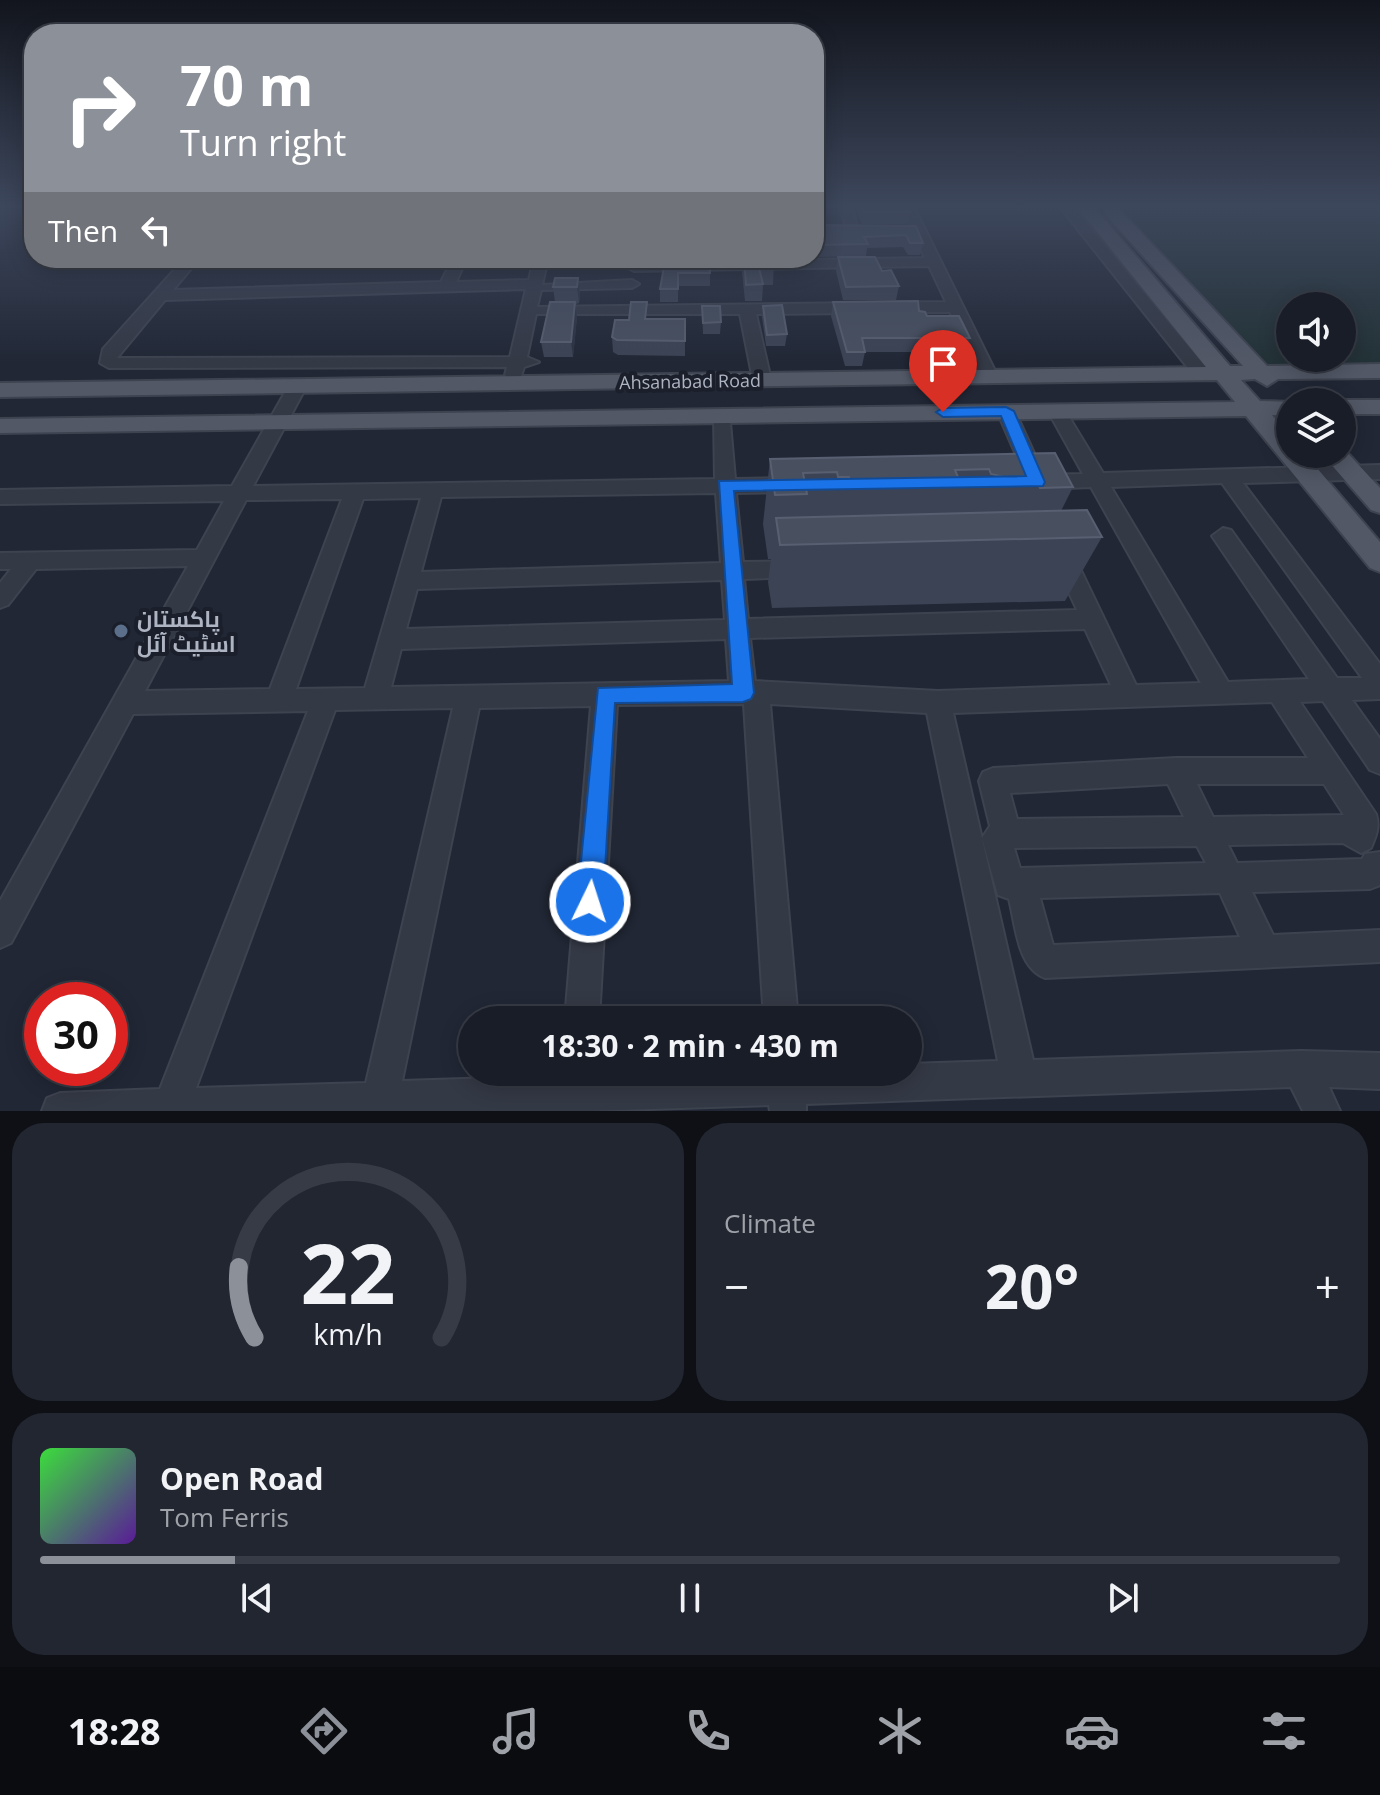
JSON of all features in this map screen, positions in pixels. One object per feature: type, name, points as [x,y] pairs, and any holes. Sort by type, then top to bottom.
[{"type":"main road","points":[[1124,259],[1212,374],[1251,409],[1380,561]]},
{"type":"main road","points":[[1155,259],[1276,390]]},
{"type":"main road","name":"Ahsanabad Road","points":[[0,390],[1380,371]]},
{"type":"main road","name":"Ahsanabad Road","points":[[0,426],[1276,407]]},
{"type":"main road","points":[[1356,407],[1380,407]]},
{"type":"main road","points":[[1347,468],[1380,504]]},
{"type":"street","points":[[930,259],[989,377]]},
{"type":"street","points":[[1111,259],[1212,374]]},
{"type":"street","points":[[824,261],[932,262]]},
{"type":"street","points":[[185,268],[109,353],[109,363],[524,362]]},
{"type":"street","points":[[446,287],[455,268]]},
{"type":"street","points":[[524,362],[542,311],[541,268]]},
{"type":"street","points":[[518,384],[541,286],[549,268]]},
{"type":"street","points":[[631,311],[633,268]]},
{"type":"street","points":[[163,295],[632,284]]},
{"type":"street","points":[[542,311],[955,307]]},
{"type":"street","points":[[747,310],[762,380]]},
{"type":"street","points":[[0,931],[297,387]]},
{"type":"street","points":[[1006,411],[1029,482],[1046,508]]},
{"type":"street","points":[[1057,411],[1220,692]]},
{"type":"street","points":[[723,415],[735,629],[750,692],[780,1006]]},
{"type":"street","points":[[1356,466],[1380,472]]},
{"type":"street","points":[[1029,482],[1305,475],[1327,468]]},
{"type":"street","points":[[1228,477],[1380,686]]},
{"type":"street","points":[[0,497],[819,484]]},
{"type":"street","points":[[375,698],[433,490]]},
{"type":"street","points":[[279,700],[355,491]]},
{"type":"street","points":[[1056,535],[1057,562],[1093,619],[1130,698]]},
{"type":"street","points":[[1223,536],[1380,761]]},
{"type":"street","points":[[0,561],[202,558]]},
{"type":"street","points":[[0,599],[30,561]]},
{"type":"street","points":[[409,581],[827,569]]},
{"type":"street","points":[[392,639],[1093,619]]},
{"type":"street","points":[[122,703],[750,692],[938,702],[1130,698],[1380,686]]},
{"type":"street","points":[[1279,691],[1329,771],[1369,827],[1378,866],[1370,874],[1008,882],[997,838],[1006,834],[1205,833],[1369,827]]},
{"type":"street","points":[[583,1006],[605,694]]},
{"type":"street","points":[[380,1100],[468,697]]},
{"type":"street","points":[[171,1107],[326,699]]},
{"type":"street","points":[[938,702],[1019,1079]]},
{"type":"street","points":[[1006,834],[993,781],[1176,771],[1329,771]]},
{"type":"street","points":[[1176,771],[1265,953]]},
{"type":"street","points":[[1021,884],[1039,954],[1045,962],[1380,946]]},
{"type":"street","points":[[1301,1069],[1322,1111]]},
{"type":"street","points":[[667,1086],[786,1090],[1301,1069],[1380,1071]]},
{"type":"street","points":[[60,1111],[234,1108],[380,1100],[542,1086]]},
{"type":"shaded area","points":[[1157,259],[1380,259],[1380,369],[1356,369],[1356,292],[1276,292],[1276,371],[1260,371]]},
{"type":"building","points":[[838,259],[876,259],[882,271],[891,270],[899,286],[846,287]]},
{"type":"building","points":[[664,268],[710,268],[710,273],[678,273],[678,289],[660,289]]},
{"type":"building","points":[[745,268],[759,268],[763,284],[746,285]]},
{"type":"building","points":[[555,278],[578,278],[577,287],[553,287]]},
{"type":"building","points":[[918,301],[919,311],[927,316],[959,316],[970,338],[862,338],[865,352],[847,352],[833,302]]},
{"type":"building","points":[[550,302],[575,302],[571,342],[541,342]]},
{"type":"building","points":[[631,302],[647,302],[645,319],[685,319],[685,341],[617,340],[612,337],[615,320],[629,320]]},
{"type":"building","points":[[782,305],[787,334],[767,335],[763,306]]},
{"type":"building","points":[[702,306],[720,306],[721,322],[703,323]]},
{"type":"building","points":[[1055,453],[1073,487],[1040,488],[1035,476],[1004,477],[991,474],[989,469],[955,470],[960,482],[883,484],[881,479],[850,480],[849,477],[838,477],[837,472],[803,473],[807,494],[775,495],[770,459]]},
{"type":"building","points":[[1087,510],[1102,537],[780,545],[776,518]]},
{"type":"place","name":"پاکستان اسٹیٹ آئل","points":[[121,631]]},
{"type":"route","points":[[590,902],[605,694],[743,693],[735,629],[725,485],[1037,482],[1006,411],[943,412]]}]
